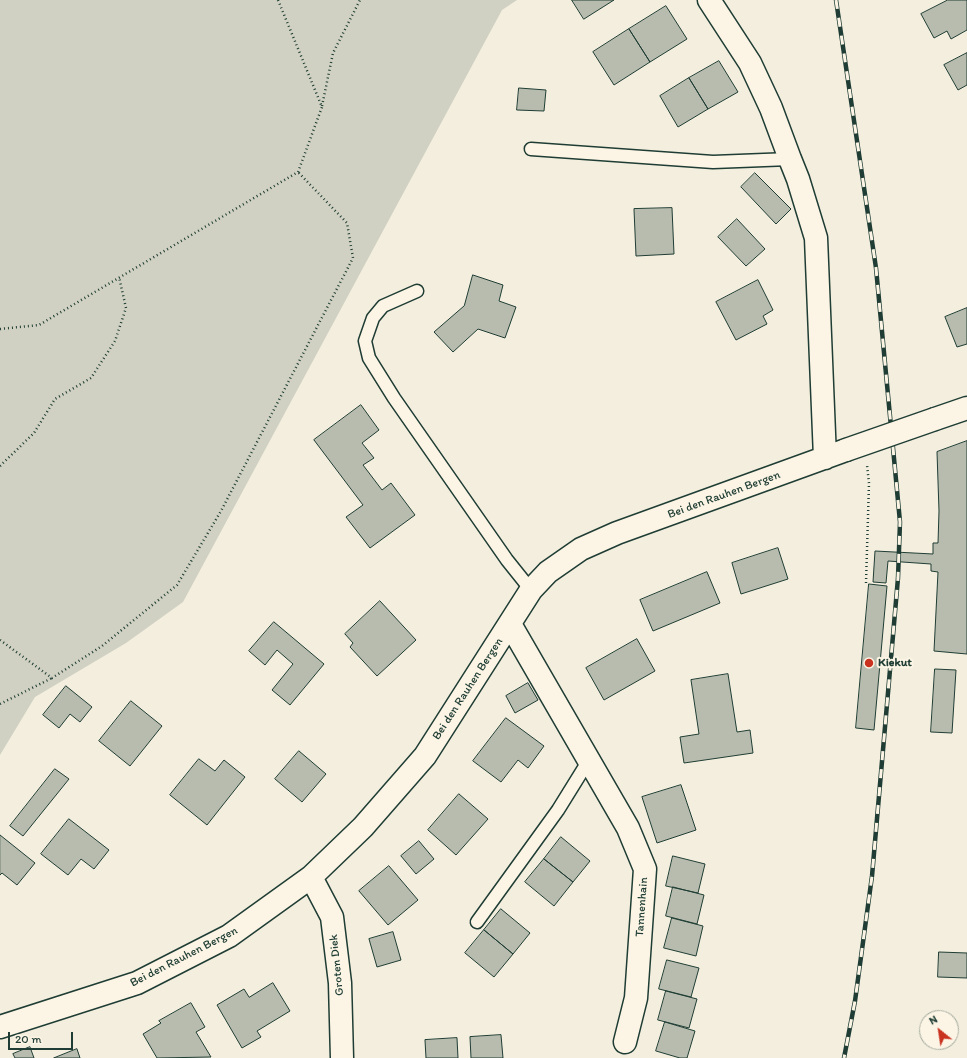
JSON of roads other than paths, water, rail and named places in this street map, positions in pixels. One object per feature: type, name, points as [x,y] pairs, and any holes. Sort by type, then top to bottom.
[{"type":"street","points":[[709,0],[750,63],[772,108],[798,179],[816,238],[825,458]]},
{"type":"street","name":"Bei den Rauhen Bergen","points":[[0,1027],[137,983],[229,936],[310,877],[363,827],[425,756],[531,590],[548,572],[581,549],[617,533],[967,408]]},
{"type":"street","name":"Tannenhain","points":[[510,624],[628,828],[645,869],[636,998],[625,1042]]},
{"type":"street","name":"Groten Diek","points":[[310,877],[332,917],[340,983],[342,1058]]},
{"type":"lane","points":[[531,149],[713,162],[790,159]]},
{"type":"lane","points":[[417,291],[383,306],[373,318],[365,341],[369,358],[394,398],[493,540],[531,590]]},
{"type":"lane","points":[[477,922],[558,810],[589,760]]},
{"type":"railway","points":[[836,0],[876,268],[900,522],[898,578],[872,876],[855,1001],[844,1058]]},
{"type":"place","name":"Kiekut","points":[[869,663]]}]
